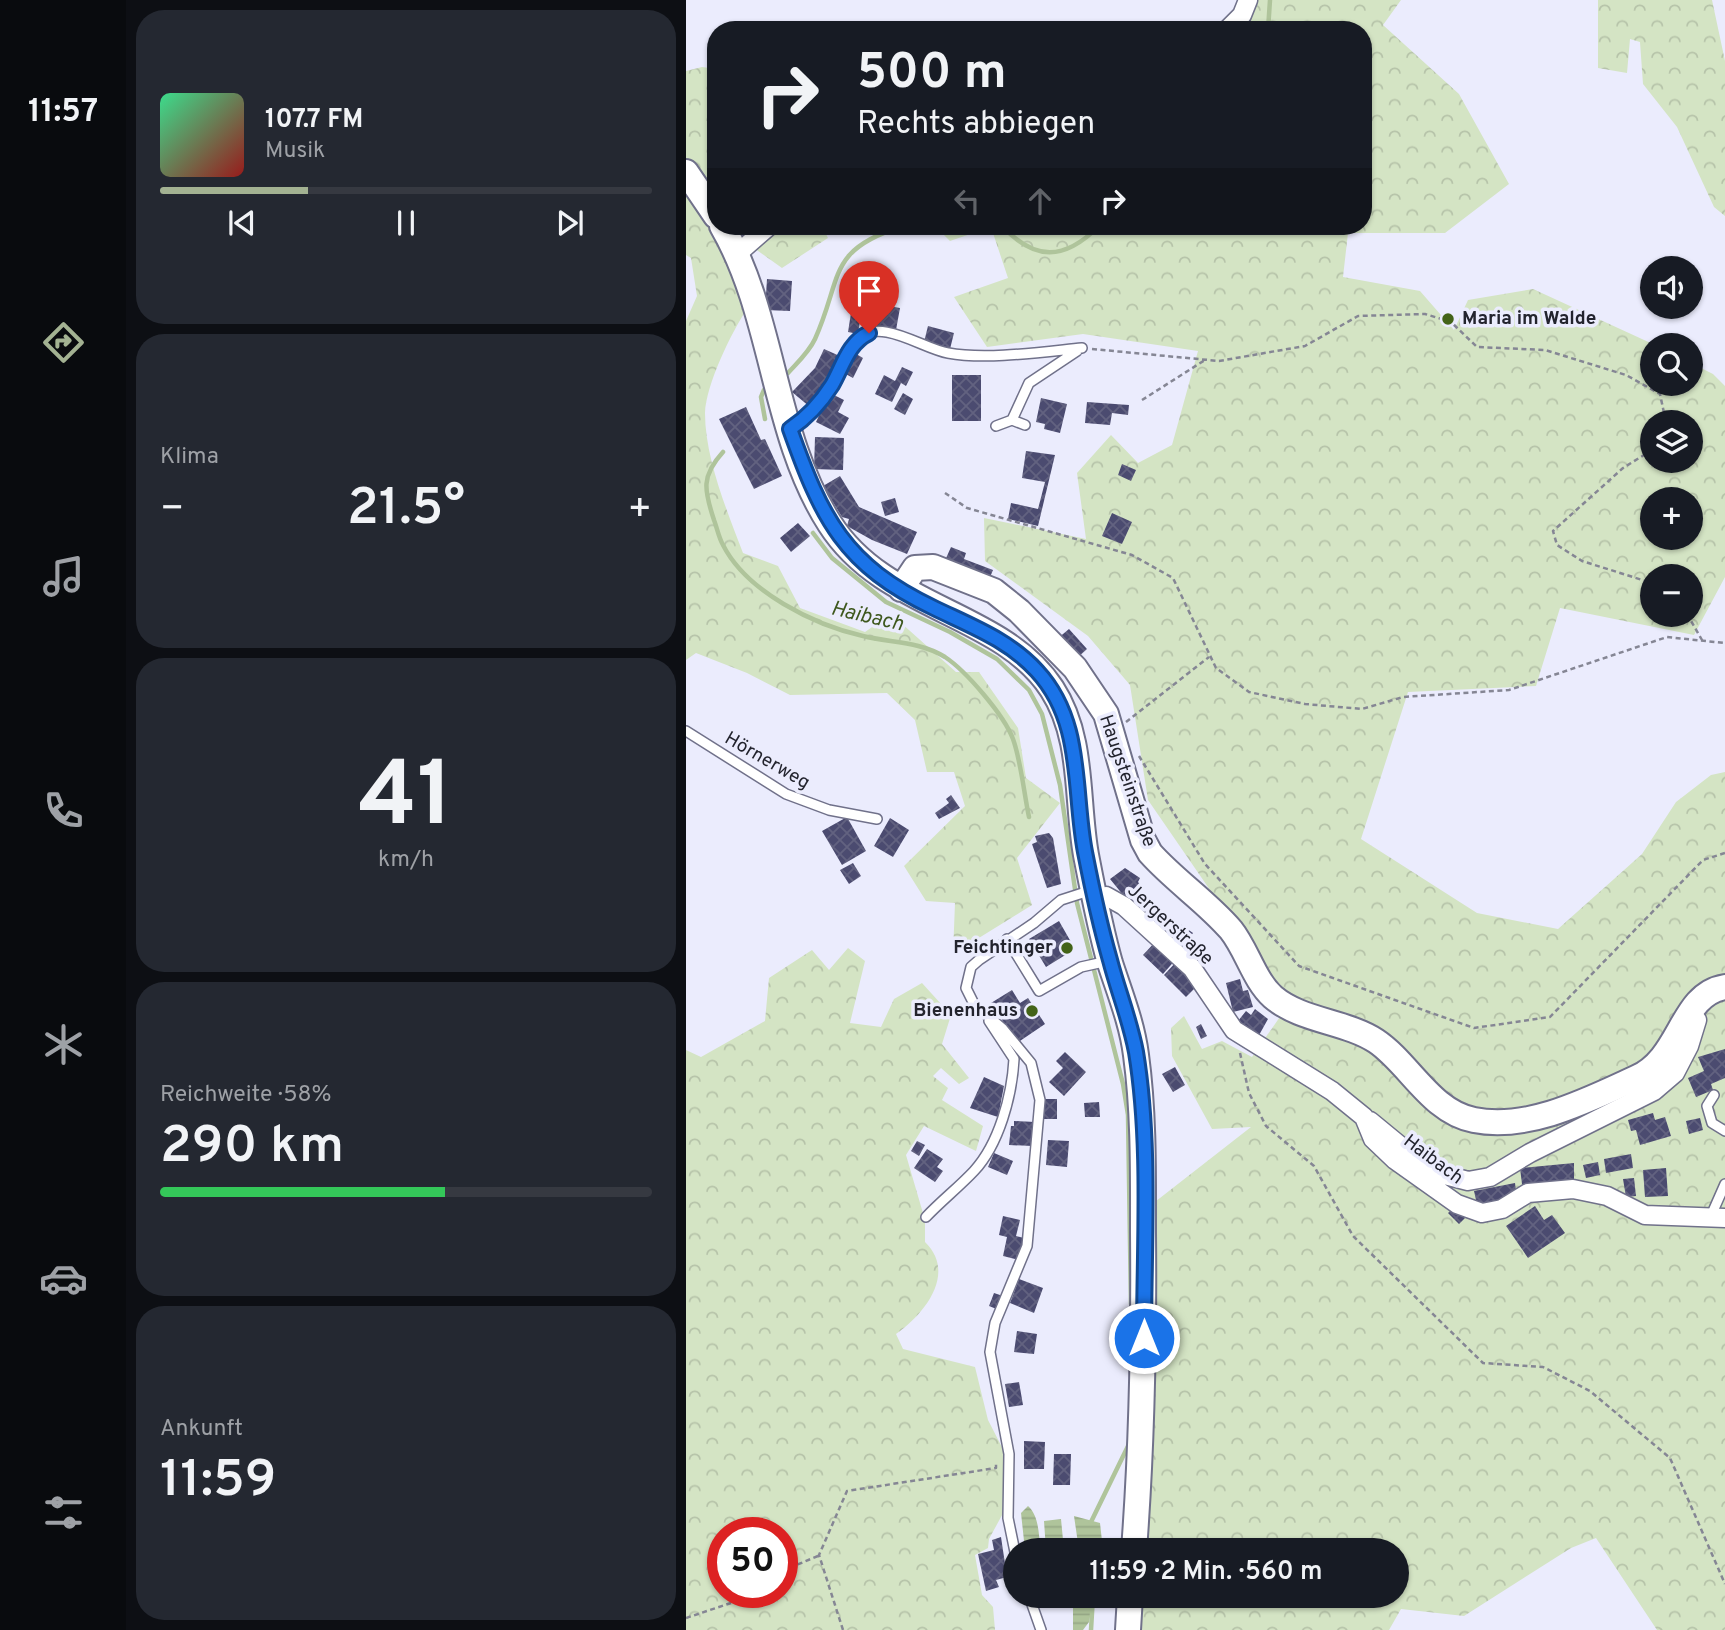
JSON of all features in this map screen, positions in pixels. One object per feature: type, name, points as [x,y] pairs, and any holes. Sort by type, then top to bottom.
[{"type":"main road","points":[[686,172],[707,203]]},
{"type":"main road","points":[[727,235],[737,254],[807,477],[829,523],[860,558],[901,589],[1003,643],[1024,658],[1052,690],[1068,724],[1074,748],[1083,837],[1102,963],[1129,1020],[1141,1108],[1144,1338],[1134,1538]]},
{"type":"main road","name":"Haugsteinstraße","points":[[901,589],[915,568],[933,567],[994,591],[1019,611],[1075,668],[1106,714],[1143,840],[1150,853],[1230,930],[1272,996],[1292,1008],[1344,1026],[1377,1042],[1437,1101],[1455,1114],[1490,1122],[1530,1119],[1639,1077],[1665,1057],[1688,1016],[1704,995],[1725,987]]},
{"type":"main road","points":[[1128,1630],[1129,1608]]},
{"type":"street","points":[[1236,21],[1242,15],[1248,0]]},
{"type":"street","points":[[737,254],[759,235]]},
{"type":"street","name":"Jergerstraße","points":[[1091,893],[1106,896],[1124,906],[1192,968],[1234,1030]]},
{"type":"street","points":[[1364,1116],[1415,1158],[1441,1174],[1468,1181],[1490,1177],[1530,1153],[1654,1091],[1675,1073],[1689,1046],[1697,1020],[1688,1016]]},
{"type":"street","name":"Haibach","points":[[1234,1030],[1315,1077],[1364,1116],[1373,1139],[1395,1160],[1444,1197],[1469,1210],[1482,1213],[1502,1209],[1528,1193],[1573,1189],[1607,1196],[1645,1215],[1718,1218]]},
{"type":"lane","points":[[790,429],[809,416],[831,386],[856,339],[869,333],[903,335],[949,353],[1023,353],[1082,348]]},
{"type":"lane","points":[[1012,420],[1029,383],[1082,348]]},
{"type":"lane","points":[[996,426],[1012,420],[1025,425]]},
{"type":"lane","name":"Hörnerweg","points":[[686,732],[796,799],[829,810],[877,819]]},
{"type":"lane","points":[[1012,1538],[1008,1518],[1009,1454],[990,1352],[995,1323],[1027,1246],[1040,1100],[1031,1063],[1003,1029],[968,995],[968,975],[979,960],[1069,896],[1091,893]]},
{"type":"lane","points":[[1007,939],[1039,991],[1081,967],[1102,963]]},
{"type":"lane","points":[[926,1217],[984,1159],[999,1129],[1014,1059],[986,1015]]},
{"type":"lane","points":[[1714,1095],[1707,1105],[1712,1123],[1725,1131]]},
{"type":"lane","points":[[1718,1218],[1725,1184]]},
{"type":"lane","points":[[1034,1608],[1041,1630]]},
{"type":"path","points":[[1082,348],[1219,361],[1305,346],[1358,316],[1424,314],[1451,322],[1477,346],[1545,350],[1626,375],[1660,394],[1663,410]]},
{"type":"path","points":[[1142,400],[1205,360]]},
{"type":"path","points":[[1640,457],[1623,468],[1553,531],[1557,545],[1582,561],[1640,579]]},
{"type":"path","points":[[944,493],[967,508],[1132,555],[1173,578],[1216,667],[1249,692],[1294,702],[1363,709],[1403,697],[1509,690],[1667,637],[1725,643]]},
{"type":"path","points":[[1694,627],[1702,640]]},
{"type":"path","points":[[1121,726],[1211,656]]},
{"type":"path","points":[[1135,749],[1205,864],[1299,967],[1474,1028],[1550,1017],[1703,860],[1725,853]]},
{"type":"path","points":[[1234,1030],[1250,1093],[1266,1126],[1314,1166],[1353,1236],[1483,1363],[1543,1367],[1567,1379],[1590,1391],[1670,1458],[1725,1584]]},
{"type":"path","points":[[843,1630],[819,1555],[847,1491],[996,1468],[997,1456]]},
{"type":"path","points":[[798,1564],[819,1555]]},
{"type":"path","points":[[686,1618],[716,1608]]},
{"type":"green space","points":[[1257,0],[1401,0],[1383,25],[1459,94],[1509,184],[1445,233],[1372,233],[1372,21],[1249,21]]},
{"type":"green space","points":[[1598,0],[1712,0],[1725,61],[1725,216],[1714,207],[1677,127],[1643,84],[1640,42],[1630,39],[1627,73],[1598,68]]},
{"type":"green space","points":[[707,68],[707,235],[826,235],[828,238],[782,268],[754,248],[729,250],[747,309],[720,360],[706,401],[705,413],[713,466],[743,553],[778,566],[800,608],[865,632],[891,614],[956,672],[979,672],[1018,728],[1026,778],[1060,803],[1017,858],[1032,905],[953,954],[955,903],[926,901],[904,866],[965,806],[954,772],[927,772],[915,720],[887,693],[790,695],[747,673],[696,653],[686,660],[686,321],[697,296],[691,258],[686,255],[686,71]]},
{"type":"green space","points":[[944,235],[968,235],[950,241]]},
{"type":"green space","points":[[994,235],[1348,235],[1343,277],[1420,291],[1454,330],[1468,300],[1533,289],[1640,338],[1640,396],[1703,396],[1703,369],[1713,374],[1725,386],[1725,577],[1703,618],[1703,564],[1640,564],[1640,624],[1560,608],[1536,686],[1408,692],[1361,839],[1477,913],[1558,929],[1642,854],[1676,802],[1711,775],[1725,772],[1725,1630],[1657,1630],[1596,1538],[1571,1548],[1464,1616],[1401,1609],[1389,1630],[1134,1630],[1135,1608],[1409,1608],[1409,1538],[1138,1538],[1151,1205],[1251,1127],[1212,1129],[1172,1056],[1171,1028],[1184,1016],[1202,1049],[1222,1041],[1252,1057],[1291,1001],[1272,980],[1148,800],[1130,685],[1088,636],[985,561],[984,518],[1086,539],[1077,473],[1111,435],[1138,463],[1172,445],[1198,351],[1083,334],[987,347],[954,297],[1008,278]]},
{"type":"green space","points":[[1654,627],[1698,627],[1694,635]]},
{"type":"green space","points":[[848,948],[865,961],[850,1023],[881,1027],[894,999],[922,983],[951,1015],[942,1044],[969,1078],[959,1084],[941,1068],[933,1076],[948,1088],[942,1100],[983,1126],[976,1151],[924,1126],[906,1155],[925,1220],[925,1242],[934,1254],[938,1279],[917,1316],[896,1334],[903,1349],[975,1367],[988,1420],[1007,1457],[1007,1506],[989,1539],[988,1548],[975,1555],[982,1595],[993,1607],[995,1630],[686,1630],[686,1050],[701,1057],[765,1021],[769,978],[812,950],[829,970]]},
{"type":"shaded area","points":[[1028,1506],[1032,1510],[1039,1538],[1024,1538],[1021,1513]]},
{"type":"shaded area","points":[[1074,1516],[1100,1523],[1102,1538],[1077,1538]]},
{"type":"shaded area","points":[[1061,1519],[1063,1538],[1045,1538],[1044,1521]]},
{"type":"shaded area","points":[[1073,1608],[1092,1608],[1089,1622],[1083,1630],[1073,1630]]},
{"type":"building","points":[[767,279],[792,281],[790,311],[765,310]]},
{"type":"building","points":[[867,302],[900,308],[896,330],[864,324]]},
{"type":"building","points":[[851,313],[861,314],[858,334],[848,332]]},
{"type":"building","points":[[928,326],[954,333],[950,349],[924,342]]},
{"type":"building","points":[[824,349],[842,357],[810,407],[792,392],[815,368]]},
{"type":"building","points":[[853,352],[863,358],[853,378],[842,372]]},
{"type":"building","points":[[902,367],[913,372],[906,386],[901,383],[892,402],[875,394],[884,375],[895,381]]},
{"type":"building","points":[[952,375],[981,375],[981,421],[952,421]]},
{"type":"building","points":[[830,393],[844,400],[838,412],[849,418],[840,434],[816,422]]},
{"type":"building","points":[[903,393],[913,399],[905,415],[894,409]]},
{"type":"building","points":[[1041,398],[1067,404],[1060,433],[1044,429],[1045,424],[1036,422]]},
{"type":"building","points":[[1087,402],[1129,405],[1128,415],[1112,413],[1110,425],[1085,423]]},
{"type":"building","points":[[746,407],[782,476],[754,489],[719,419]]},
{"type":"building","points":[[815,437],[844,438],[843,470],[814,469]]},
{"type":"building","points":[[1026,451],[1055,455],[1038,526],[1008,519],[1011,503],[1038,509],[1045,482],[1022,478]]},
{"type":"building","points":[[1122,464],[1136,470],[1131,481],[1118,475]]},
{"type":"building","points":[[840,476],[859,507],[917,532],[907,554],[872,540],[847,526],[849,519],[842,517],[823,486]]},
{"type":"building","points":[[895,498],[899,512],[885,516],[881,502]]},
{"type":"building","points":[[1112,513],[1132,522],[1122,544],[1102,536]]},
{"type":"building","points":[[798,523],[810,536],[791,552],[780,538]]},
{"type":"building","points":[[951,547],[966,553],[964,559],[993,570],[988,582],[943,565]]},
{"type":"building","points":[[1069,629],[1087,649],[1075,660],[1057,639]]},
{"type":"building","points":[[951,795],[960,808],[939,819],[935,813],[949,803],[946,799]]},
{"type":"building","points":[[847,817],[866,851],[842,865],[822,831]]},
{"type":"building","points":[[890,818],[909,830],[893,857],[874,846]]},
{"type":"building","points":[[1049,833],[1053,838],[1061,884],[1047,888],[1032,844],[1037,842],[1035,836]]},
{"type":"building","points":[[853,863],[861,876],[849,884],[840,870]]},
{"type":"building","points":[[1125,868],[1140,878],[1138,882],[1143,888],[1128,901],[1110,879]]},
{"type":"building","points":[[1170,917],[1193,933],[1182,948],[1159,932]]},
{"type":"building","points":[[1059,921],[1075,949],[1046,967],[1029,939]]},
{"type":"building","points":[[1157,940],[1177,958],[1163,974],[1143,955]]},
{"type":"building","points":[[1177,961],[1200,983],[1186,997],[1164,975]]},
{"type":"building","points":[[1240,979],[1243,991],[1248,990],[1253,1007],[1233,1012],[1226,983]]},
{"type":"building","points":[[1012,990],[1020,1003],[1028,998],[1045,1024],[1017,1043],[991,1003]]},
{"type":"building","points":[[1255,1009],[1268,1019],[1258,1037],[1238,1021],[1246,1011],[1251,1015]]},
{"type":"building","points":[[1201,1024],[1207,1036],[1201,1039],[1196,1027]]},
{"type":"building","points":[[1725,1049],[1725,1078],[1711,1084],[1713,1090],[1696,1097],[1688,1078],[1704,1071],[1698,1057]]},
{"type":"building","points":[[1065,1052],[1086,1072],[1064,1096],[1049,1082],[1063,1068],[1056,1061]]},
{"type":"building","points":[[1175,1067],[1185,1085],[1173,1092],[1162,1074]]},
{"type":"building","points":[[984,1077],[1004,1086],[998,1117],[970,1108]]},
{"type":"building","points":[[1044,1099],[1057,1099],[1057,1119],[1043,1119]]},
{"type":"building","points":[[1099,1102],[1100,1117],[1085,1117],[1084,1103]]},
{"type":"building","points":[[1653,1113],[1655,1120],[1665,1117],[1671,1136],[1640,1145],[1636,1130],[1631,1131],[1628,1120]]},
{"type":"building","points":[[1700,1118],[1703,1130],[1689,1134],[1686,1121]]},
{"type":"building","points":[[1014,1121],[1035,1122],[1033,1146],[1009,1145]]},
{"type":"building","points":[[1048,1140],[1069,1141],[1067,1167],[1046,1165]]},
{"type":"building","points":[[917,1141],[925,1145],[919,1156],[911,1151]]},
{"type":"building","points":[[927,1149],[943,1159],[937,1167],[943,1171],[935,1182],[914,1168]]},
{"type":"building","points":[[994,1153],[1013,1161],[1007,1175],[988,1167]]},
{"type":"building","points":[[1631,1154],[1633,1168],[1606,1173],[1604,1159]]},
{"type":"building","points":[[1598,1162],[1600,1175],[1586,1178],[1583,1165]]},
{"type":"building","points":[[1574,1163],[1574,1183],[1523,1192],[1520,1168]]},
{"type":"building","points":[[1666,1168],[1668,1196],[1645,1197],[1643,1170]]},
{"type":"building","points":[[1634,1178],[1636,1196],[1626,1197],[1623,1179]]},
{"type":"building","points":[[1515,1183],[1516,1191],[1509,1193],[1510,1199],[1478,1209],[1474,1191]]},
{"type":"building","points":[[1535,1206],[1544,1220],[1552,1215],[1565,1233],[1528,1258],[1506,1226]]},
{"type":"building","points":[[1454,1207],[1465,1218],[1459,1224],[1448,1213]]},
{"type":"building","points":[[1003,1216],[1020,1220],[1016,1236],[1024,1238],[1019,1260],[1003,1256],[1007,1237],[999,1235]]},
{"type":"building","points":[[1019,1279],[1043,1288],[1034,1313],[1010,1303]]},
{"type":"building","points":[[994,1293],[1003,1296],[999,1310],[989,1306]]},
{"type":"building","points":[[1017,1331],[1037,1334],[1034,1354],[1014,1352]]},
{"type":"building","points":[[1019,1382],[1023,1405],[1009,1407],[1005,1384]]},
{"type":"building","points":[[1024,1441],[1045,1442],[1044,1469],[1024,1469]]},
{"type":"building","points":[[1054,1454],[1071,1454],[1070,1485],[1053,1485]]},
{"type":"building","points":[[1001,1537],[1003,1578],[996,1580],[999,1587],[986,1591],[978,1554],[994,1550],[992,1540]]},
{"type":"waterway","name":"Haibach","points":[[1269,21],[1270,0]]},
{"type":"waterway","name":"Haibach","points":[[788,373],[815,339],[841,268],[861,245],[878,235]]},
{"type":"waterway","name":"Haibach","points":[[1012,235],[1026,246],[1050,252],[1074,246],[1088,235]]},
{"type":"waterway","name":"Haibach","points":[[764,390],[761,397],[765,419]]},
{"type":"waterway","name":"Haibach","points":[[723,452],[711,469],[706,484],[720,539],[734,562],[765,592],[803,615],[844,631],[925,648],[954,664],[984,694],[1002,718],[1013,739],[1029,817]]},
{"type":"waterway","points":[[813,533],[832,558],[886,602],[950,632],[997,659],[1029,690],[1042,714],[1060,785],[1077,903],[1123,1084],[1128,1115],[1131,1304]]},
{"type":"waterway","points":[[1091,1522],[1130,1442]]},
{"type":"waterway","points":[[1091,1630],[1092,1608]]},
{"type":"place","name":"Maria im Walde","points":[[1448,319]]},
{"type":"place","name":"Feichtinger","points":[[1067,948]]},
{"type":"place","name":"Bienenhaus","points":[[1032,1011]]},
{"type":"route","points":[[869,333],[856,339],[831,386],[809,416],[790,429],[818,503],[842,541],[877,573],[901,589],[931,607],[986,632],[1024,658],[1052,690],[1061,706],[1074,748],[1087,860],[1110,961],[1129,1020],[1136,1055],[1141,1108],[1144,1338]]}]
